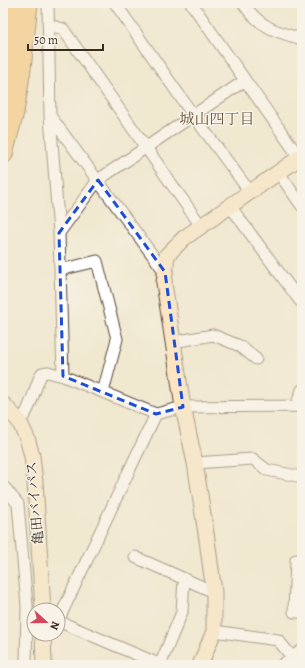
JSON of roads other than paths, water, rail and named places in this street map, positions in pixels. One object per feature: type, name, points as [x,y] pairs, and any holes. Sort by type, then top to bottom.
[{"type":"highway","points":[[3,154],[14,112],[21,69],[19,33],[14,3]]},
{"type":"highway","points":[[3,94],[8,71],[28,3]]},
{"type":"street","points":[[48,3],[50,116],[59,233],[63,376]]},
{"type":"street","points":[[115,3],[250,192]]},
{"type":"street","points":[[191,3],[244,80],[301,156],[184,238],[168,255],[164,283],[183,408],[195,463],[214,592],[214,631],[200,665]]},
{"type":"street","points":[[243,3],[250,13],[260,22],[280,33],[302,39]]},
{"type":"street","points":[[49,26],[63,29],[201,226]]},
{"type":"street","points":[[59,233],[98,180],[244,80]]},
{"type":"street","points":[[50,116],[165,272]]},
{"type":"street","points":[[278,172],[302,206]]},
{"type":"street","points":[[230,206],[300,302],[302,300]]},
{"type":"street","points":[[60,270],[97,261],[117,339],[103,392]]},
{"type":"street","points":[[173,342],[213,335],[240,346],[256,359]]},
{"type":"street","points":[[19,421],[25,416],[36,383],[42,373],[48,372],[63,376],[156,414],[183,408],[299,407],[302,390]]},
{"type":"street","name":"亀田バイパス","points":[[3,404],[19,421],[27,438],[32,456],[42,602]]},
{"type":"street","points":[[66,604],[156,414]]},
{"type":"street","points":[[195,463],[253,459],[267,470],[302,477]]},
{"type":"street","points":[[3,487],[6,488],[18,504],[29,602]]},
{"type":"street","points":[[135,557],[214,592]]},
{"type":"street","points":[[296,560],[294,612],[302,612]]},
{"type":"street","points":[[66,624],[161,665],[182,612],[184,579]]},
{"type":"street","points":[[214,631],[278,640],[292,657]]},
{"type":"street","points":[[26,665],[28,642]]},
{"type":"street","points":[[43,642],[44,665]]},
{"type":"street","points":[[282,665],[302,650]]},
{"type":"district","name":"城山四丁目","points":[[217,119]]}]
